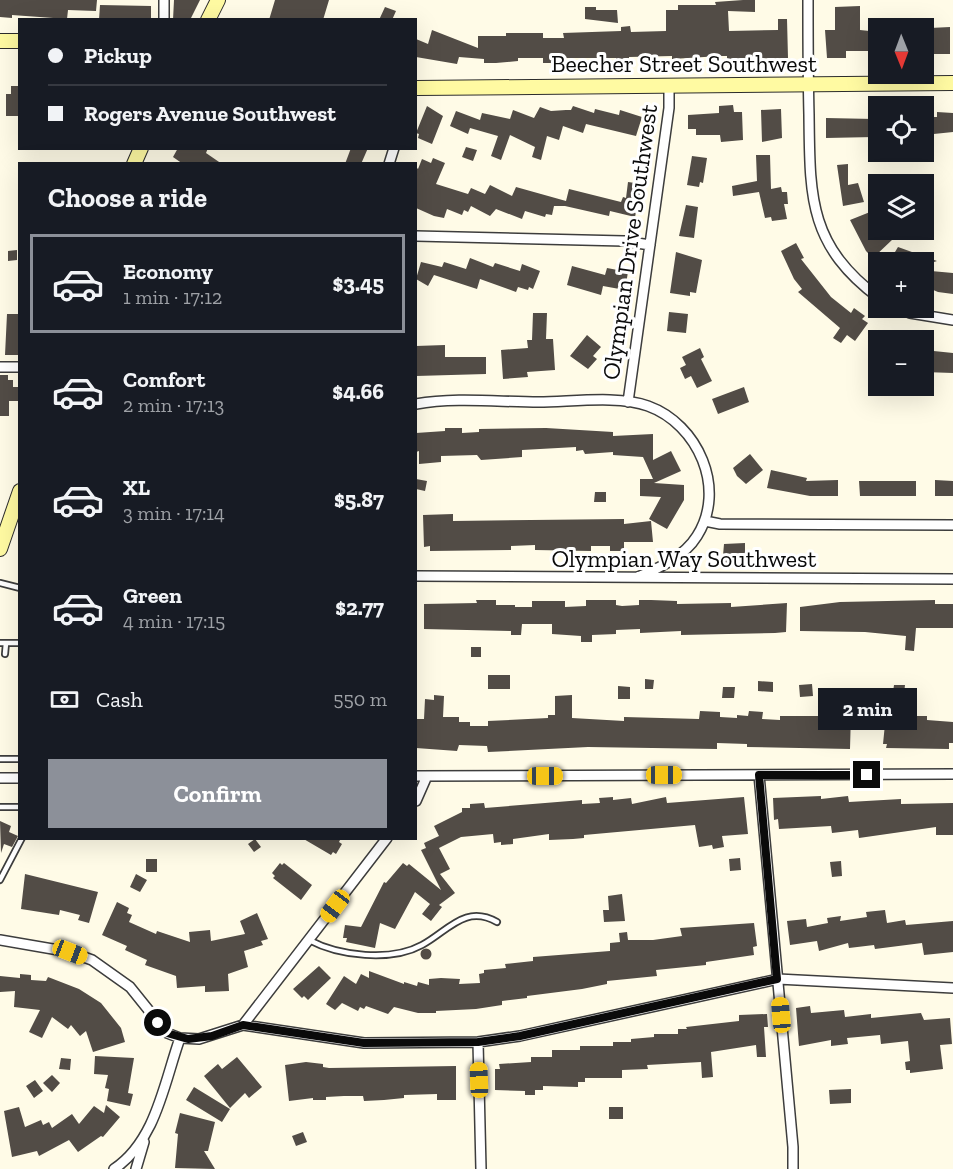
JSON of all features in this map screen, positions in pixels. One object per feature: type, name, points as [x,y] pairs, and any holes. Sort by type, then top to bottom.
[{"type":"street","points":[[164,0],[164,18]]},
{"type":"street","points":[[209,18],[218,0]]},
{"type":"street","points":[[808,0],[809,181],[817,219],[827,243],[841,264],[868,290]]},
{"type":"street","points":[[0,41],[18,41]]},
{"type":"street","name":"Beecher Street Southwest","points":[[417,89],[953,84]]},
{"type":"street","name":"Olympian Drive Southwest","points":[[628,402],[669,108],[669,87]]},
{"type":"street","points":[[417,236],[624,241],[650,245]]},
{"type":"street","points":[[934,317],[953,320]]},
{"type":"street","points":[[0,367],[18,367]]},
{"type":"street","points":[[417,404],[628,402],[645,404],[663,412],[678,423],[703,461],[709,479],[710,501],[705,521],[696,538],[681,554],[634,578]]},
{"type":"street","points":[[0,549],[18,497]]},
{"type":"street","points":[[705,521],[720,524],[953,525]]},
{"type":"street","name":"Olympian Way Southwest","points":[[417,576],[953,579]]},
{"type":"street","points":[[417,776],[953,774]]},
{"type":"street","points":[[759,775],[794,1146],[793,1169]]},
{"type":"street","points":[[417,799],[427,776]]},
{"type":"street","points":[[0,778],[18,778]]},
{"type":"street","points":[[243,1025],[385,840]]},
{"type":"street","points":[[0,940],[70,952],[92,960],[130,987],[167,1033],[180,1038],[199,1039],[243,1025],[364,1043],[478,1042],[520,1036],[777,979],[953,988]]},
{"type":"street","points":[[136,1169],[180,1038]]},
{"type":"street","points":[[478,1042],[481,1169]]},
{"type":"street","points":[[114,1169],[134,1152],[146,1137]]},
{"type":"lane","points":[[0,583],[18,588]]},
{"type":"lane","points":[[5,654],[3,643],[18,644]]},
{"type":"lane","points":[[0,759],[18,759]]},
{"type":"lane","points":[[0,807],[18,807]]},
{"type":"lane","points":[[0,880],[21,840]]},
{"type":"lane","points":[[309,940],[334,950],[378,954],[401,953],[422,945],[464,918],[484,915],[496,922]]},
{"type":"building","points":[[0,0],[97,0],[96,11],[68,10],[67,18],[12,15],[12,18],[0,17]]},
{"type":"building","points":[[174,0],[200,0],[191,18],[173,18]]},
{"type":"building","points":[[275,0],[329,0],[324,18],[270,18]]},
{"type":"building","points":[[755,0],[755,12],[728,11],[729,31],[778,30],[778,19],[787,19],[788,58],[629,57],[629,62],[617,62],[616,58],[554,58],[554,63],[543,63],[543,58],[518,58],[518,61],[484,63],[484,59],[459,57],[457,64],[417,57],[417,39],[428,44],[432,30],[478,48],[478,36],[506,36],[506,33],[543,33],[543,38],[564,38],[563,33],[621,31],[621,27],[630,26],[631,32],[666,31],[666,10],[678,10],[678,5],[716,5],[715,2]]},
{"type":"building","points":[[100,5],[151,6],[151,18],[99,18]]},
{"type":"building","points":[[860,6],[860,30],[868,31],[868,51],[846,51],[846,58],[827,58],[825,30],[835,30],[835,7]]},
{"type":"building","points":[[385,7],[396,11],[393,18],[380,18]]},
{"type":"building","points":[[585,7],[596,7],[596,10],[617,10],[618,23],[585,19]]},
{"type":"building","points":[[950,27],[950,54],[934,54],[934,28]]},
{"type":"building","points":[[11,86],[18,86],[18,116],[6,116],[6,94],[11,94]]},
{"type":"building","points":[[733,105],[734,112],[742,112],[743,140],[721,142],[720,135],[696,135],[696,129],[688,129],[688,115],[719,113],[719,106]]},
{"type":"building","points":[[427,106],[443,116],[432,144],[418,138],[417,131]]},
{"type":"building","points":[[573,106],[594,113],[595,109],[619,115],[620,110],[642,117],[636,136],[586,124],[583,133],[563,126],[559,140],[547,136],[541,160],[532,157],[535,147],[510,135],[501,160],[491,156],[498,136],[470,128],[468,134],[450,126],[456,111],[480,120],[482,113],[510,119],[513,110],[534,118],[540,107],[551,111],[571,110]]},
{"type":"building","points":[[781,109],[782,138],[762,142],[761,110]]},
{"type":"building","points":[[937,112],[953,113],[953,132],[934,134],[934,117],[937,117]]},
{"type":"building","points":[[826,118],[868,119],[868,137],[826,138]]},
{"type":"building","points":[[466,147],[477,150],[473,161],[462,157]]},
{"type":"building","points":[[177,150],[207,150],[206,153],[219,162],[180,162],[173,157]]},
{"type":"building","points":[[350,150],[367,150],[362,162],[346,162]]},
{"type":"building","points":[[756,155],[770,155],[771,189],[781,187],[782,192],[787,192],[788,204],[784,204],[787,219],[772,221],[771,217],[765,218],[759,192],[733,196],[732,186],[757,181]]},
{"type":"building","points":[[692,156],[707,158],[703,183],[700,182],[699,187],[687,185]]},
{"type":"building","points":[[433,158],[445,163],[436,184],[468,194],[471,188],[485,194],[490,185],[512,196],[516,187],[566,201],[569,189],[621,202],[623,197],[626,198],[628,182],[642,184],[635,217],[610,211],[609,216],[565,206],[554,206],[552,215],[546,214],[545,217],[525,211],[522,219],[496,209],[490,216],[471,206],[468,212],[464,210],[462,215],[447,209],[444,218],[417,208],[417,168],[422,159],[431,163]]},
{"type":"building","points":[[848,164],[848,185],[858,183],[864,202],[843,206],[837,165]]},
{"type":"building","points":[[686,205],[698,207],[694,238],[679,236]]},
{"type":"building","points":[[868,213],[868,240],[892,240],[879,252],[868,253],[850,220]]},
{"type":"building","points":[[796,243],[804,258],[801,259],[831,297],[851,313],[854,308],[865,316],[862,319],[868,323],[855,341],[847,335],[841,343],[833,338],[840,328],[798,292],[802,289],[794,279],[781,251]]},
{"type":"building","points":[[898,247],[912,252],[895,252]]},
{"type":"building","points":[[17,250],[17,260],[8,261],[8,251]]},
{"type":"building","points":[[676,252],[702,260],[696,293],[690,292],[690,296],[670,293]]},
{"type":"building","points":[[470,258],[493,267],[495,263],[520,271],[522,264],[540,271],[533,289],[518,287],[516,292],[480,279],[477,289],[434,275],[428,286],[417,280],[421,262],[442,267],[444,262],[466,269]]},
{"type":"building","points":[[572,266],[605,275],[607,268],[628,272],[625,290],[603,286],[601,295],[567,285]]},
{"type":"building","points":[[934,271],[953,273],[953,294],[934,290]]},
{"type":"building","points":[[669,312],[688,314],[686,333],[667,331]]},
{"type":"building","points":[[533,313],[547,313],[546,339],[553,339],[555,370],[527,372],[528,377],[503,379],[501,350],[528,348],[527,340],[532,340]]},
{"type":"building","points":[[7,314],[18,314],[18,355],[5,355]]},
{"type":"building","points":[[587,335],[601,347],[593,356],[597,359],[588,369],[570,356]]},
{"type":"building","points":[[445,345],[445,357],[486,357],[486,374],[417,376],[417,346]]},
{"type":"building","points":[[700,348],[704,357],[701,359],[712,381],[697,388],[691,376],[685,379],[680,368],[686,365],[682,357]]},
{"type":"building","points":[[934,351],[953,353],[953,373],[934,372]]},
{"type":"building","points":[[0,375],[8,375],[8,380],[13,380],[13,387],[18,387],[18,401],[9,401],[9,416],[0,416]]},
{"type":"building","points":[[744,387],[749,402],[718,414],[712,399]]},
{"type":"building","points":[[445,428],[462,428],[462,433],[479,432],[479,429],[546,428],[613,432],[613,436],[653,434],[653,460],[671,451],[681,471],[654,483],[684,485],[684,500],[667,529],[649,519],[661,497],[640,496],[640,479],[653,479],[643,457],[613,455],[613,452],[585,454],[583,450],[576,451],[576,447],[522,450],[522,457],[481,460],[477,455],[441,456],[441,462],[419,464],[417,433],[445,431]]},
{"type":"building","points":[[750,454],[763,470],[746,484],[737,476],[733,468]]},
{"type":"building","points":[[771,470],[807,478],[806,481],[838,480],[838,496],[810,496],[767,488]]},
{"type":"building","points":[[417,479],[427,481],[425,491],[417,489]]},
{"type":"building","points":[[935,480],[953,481],[953,496],[935,496]]},
{"type":"building","points":[[859,481],[916,481],[916,496],[860,496]]},
{"type":"building","points":[[595,492],[606,492],[606,502],[594,502]]},
{"type":"building","points":[[453,514],[453,521],[624,519],[624,524],[651,521],[653,542],[624,542],[624,551],[610,551],[610,546],[591,546],[591,551],[535,550],[535,545],[511,546],[511,550],[430,551],[430,546],[424,547],[423,515]]},
{"type":"building","points":[[745,543],[745,567],[722,567],[724,544]]},
{"type":"building","points":[[476,600],[496,600],[496,605],[515,605],[515,607],[532,607],[532,601],[565,601],[565,607],[586,606],[586,600],[616,600],[616,605],[622,606],[639,605],[639,600],[677,601],[677,604],[731,603],[731,607],[787,603],[786,632],[681,635],[681,631],[640,633],[640,629],[616,630],[616,634],[592,635],[592,642],[581,642],[581,636],[552,634],[552,624],[522,624],[521,635],[511,635],[511,631],[424,629],[424,604],[477,603]]},
{"type":"building","points":[[935,600],[935,604],[953,604],[953,628],[916,628],[914,651],[905,650],[906,636],[865,632],[800,631],[800,607],[840,602]]},
{"type":"building","points":[[471,647],[481,647],[481,657],[471,657]]},
{"type":"building","points":[[488,675],[510,675],[510,689],[488,689]]},
{"type":"building","points":[[645,679],[654,680],[653,689],[645,689]]},
{"type":"building","points":[[758,681],[773,682],[773,692],[758,691]]},
{"type":"building","points":[[812,684],[813,696],[800,697],[799,685]]},
{"type":"building","points":[[894,685],[905,685],[904,694],[916,694],[915,716],[927,716],[927,720],[953,722],[953,743],[949,743],[949,749],[886,748],[887,744],[883,744],[887,704],[877,703],[878,691],[893,692]]},
{"type":"building","points":[[618,686],[630,687],[630,699],[618,699]]},
{"type":"building","points":[[723,687],[735,687],[734,698],[722,698]]},
{"type":"building","points":[[434,695],[444,696],[443,717],[459,717],[459,722],[470,722],[470,726],[488,726],[488,721],[548,718],[548,715],[555,715],[555,696],[572,695],[572,718],[624,721],[624,717],[699,719],[700,711],[720,712],[720,717],[737,718],[737,715],[748,716],[749,711],[763,712],[762,719],[780,720],[780,716],[830,716],[831,711],[851,712],[850,749],[747,747],[747,744],[717,743],[717,749],[588,747],[488,752],[487,746],[459,745],[457,751],[417,748],[417,719],[424,719],[425,699],[434,700]]},
{"type":"building","points":[[821,796],[821,799],[848,796],[849,802],[901,799],[901,804],[953,803],[953,835],[936,835],[936,827],[859,838],[858,830],[832,833],[831,826],[779,829],[778,819],[774,820],[773,798]]},
{"type":"building","points":[[613,797],[613,800],[631,798],[632,804],[666,797],[667,803],[744,797],[748,834],[722,836],[724,847],[713,849],[712,845],[699,847],[695,825],[584,835],[584,838],[573,839],[549,840],[549,834],[513,839],[513,844],[501,845],[501,842],[494,843],[493,834],[461,837],[439,848],[450,869],[440,874],[455,893],[439,905],[442,907],[431,921],[422,914],[430,904],[415,892],[395,929],[380,923],[375,948],[346,942],[347,938],[343,938],[345,925],[361,927],[384,882],[386,883],[403,863],[407,866],[409,864],[441,890],[421,850],[426,848],[424,843],[439,836],[434,826],[462,812],[462,808],[470,808],[470,804],[484,803],[485,808],[582,800],[582,804],[600,803],[599,798]]},
{"type":"building","points":[[0,821],[11,826],[9,832],[18,836],[12,847],[4,844],[1,853]]},
{"type":"building","points":[[256,840],[261,847],[254,852],[248,844]]},
{"type":"building","points":[[305,840],[340,840],[342,844],[336,854],[333,852],[331,855]]},
{"type":"building","points":[[740,858],[741,870],[730,871],[729,859]]},
{"type":"building","points":[[146,859],[157,859],[157,872],[146,872]]},
{"type":"building","points":[[841,861],[842,876],[832,877],[830,862]]},
{"type":"building","points":[[280,863],[282,865],[284,863],[312,885],[301,900],[273,878],[275,876],[272,873]]},
{"type":"building","points":[[25,874],[98,892],[89,923],[78,920],[80,915],[60,910],[59,915],[21,909]]},
{"type":"building","points":[[136,874],[147,880],[140,892],[130,887]]},
{"type":"building","points":[[622,894],[625,921],[604,922],[603,910],[609,910],[608,896]]},
{"type":"building","points":[[117,902],[129,908],[127,913],[132,915],[129,922],[156,934],[157,931],[190,942],[189,932],[210,930],[211,941],[245,934],[240,921],[257,913],[268,939],[261,941],[263,945],[244,951],[248,967],[228,974],[229,991],[205,992],[205,986],[177,988],[176,976],[145,965],[147,960],[125,950],[127,946],[102,935]]},
{"type":"building","points":[[885,910],[887,923],[905,920],[906,925],[953,921],[953,952],[924,955],[922,943],[875,949],[874,945],[849,948],[848,943],[819,951],[817,941],[790,945],[787,921],[806,919],[807,927],[828,923],[827,918],[841,916],[840,921],[867,917],[866,912]]},
{"type":"building","points":[[754,923],[757,946],[753,947],[754,955],[706,962],[706,965],[656,970],[657,976],[607,981],[607,984],[582,989],[502,1001],[502,1005],[436,1011],[436,1013],[418,1013],[394,1007],[388,1014],[366,1006],[364,1009],[360,1007],[358,1011],[342,1003],[335,1010],[326,1004],[344,976],[356,984],[361,974],[369,978],[369,971],[404,984],[404,982],[417,986],[418,982],[429,985],[429,979],[441,978],[460,979],[459,984],[480,983],[479,974],[484,973],[484,970],[506,968],[505,964],[533,961],[533,957],[610,951],[610,943],[620,942],[619,933],[627,932],[628,940],[653,940],[682,936],[680,928]]},
{"type":"building","points":[[426,949],[430,950],[430,958],[426,959],[422,958],[421,954],[422,950]]},
{"type":"building","points":[[319,966],[331,978],[308,1000],[304,996],[302,998],[293,989]]},
{"type":"building","points":[[20,974],[31,975],[31,980],[46,981],[48,977],[79,989],[101,1003],[121,1028],[125,1042],[93,1052],[86,1031],[80,1036],[71,1025],[68,1029],[52,1017],[42,1038],[29,1032],[40,1010],[14,1007],[15,991],[0,992],[0,976],[20,978]]},
{"type":"building","points":[[810,1006],[811,1013],[844,1010],[845,1017],[871,1014],[871,1018],[921,1013],[924,1020],[950,1018],[952,1044],[940,1045],[943,1069],[910,1073],[910,1070],[906,1070],[905,1062],[910,1061],[908,1041],[881,1044],[880,1035],[847,1038],[848,1044],[831,1046],[831,1040],[799,1046],[796,1008]]},
{"type":"building","points":[[767,1014],[768,1027],[764,1027],[766,1057],[757,1057],[756,1045],[711,1052],[713,1077],[702,1078],[701,1062],[647,1065],[648,1069],[622,1070],[622,1078],[585,1078],[585,1082],[578,1082],[578,1087],[543,1086],[543,1090],[535,1090],[535,1095],[525,1095],[525,1091],[495,1090],[495,1069],[500,1069],[499,1064],[531,1062],[531,1057],[552,1057],[552,1050],[580,1050],[580,1046],[613,1046],[613,1042],[631,1042],[631,1039],[654,1037],[654,1034],[678,1034],[678,1029],[687,1029],[686,1027],[739,1021],[739,1015]]},
{"type":"building","points":[[95,1056],[134,1058],[128,1093],[133,1094],[130,1106],[107,1101],[109,1089],[105,1088],[108,1075],[94,1074]]},
{"type":"building","points":[[237,1057],[262,1087],[249,1098],[245,1093],[230,1108],[204,1076],[218,1064],[222,1069]]},
{"type":"building","points":[[61,1058],[71,1059],[70,1070],[59,1069]]},
{"type":"building","points":[[306,1062],[323,1064],[323,1067],[329,1068],[456,1066],[456,1100],[437,1100],[437,1094],[404,1095],[404,1098],[364,1101],[363,1096],[344,1096],[326,1097],[326,1100],[313,1100],[313,1098],[289,1101],[285,1065]]},
{"type":"building","points":[[52,1075],[60,1083],[52,1092],[43,1083]]},
{"type":"building","points":[[35,1080],[43,1091],[34,1098],[26,1086]]},
{"type":"building","points":[[194,1087],[230,1109],[222,1122],[186,1100]]},
{"type":"building","points":[[851,1089],[851,1103],[830,1104],[829,1090]]},
{"type":"building","points":[[106,1105],[120,1117],[103,1137],[101,1136],[78,1152],[69,1140],[39,1156],[37,1151],[12,1157],[4,1111],[19,1107],[25,1127],[41,1120],[43,1125],[49,1122],[52,1128],[72,1114],[79,1124],[94,1106],[104,1113]]},
{"type":"building","points":[[609,1107],[623,1107],[623,1119],[609,1119]]},
{"type":"building","points":[[180,1113],[215,1122],[208,1151],[204,1151],[215,1169],[175,1168],[178,1134],[175,1133]]},
{"type":"building","points":[[303,1132],[307,1142],[296,1146],[292,1136]]},
{"type":"route","points":[[158,1023],[167,1033],[188,1039],[212,1036],[243,1025],[364,1043],[478,1042],[520,1036],[777,979],[759,775],[867,775]]}]
